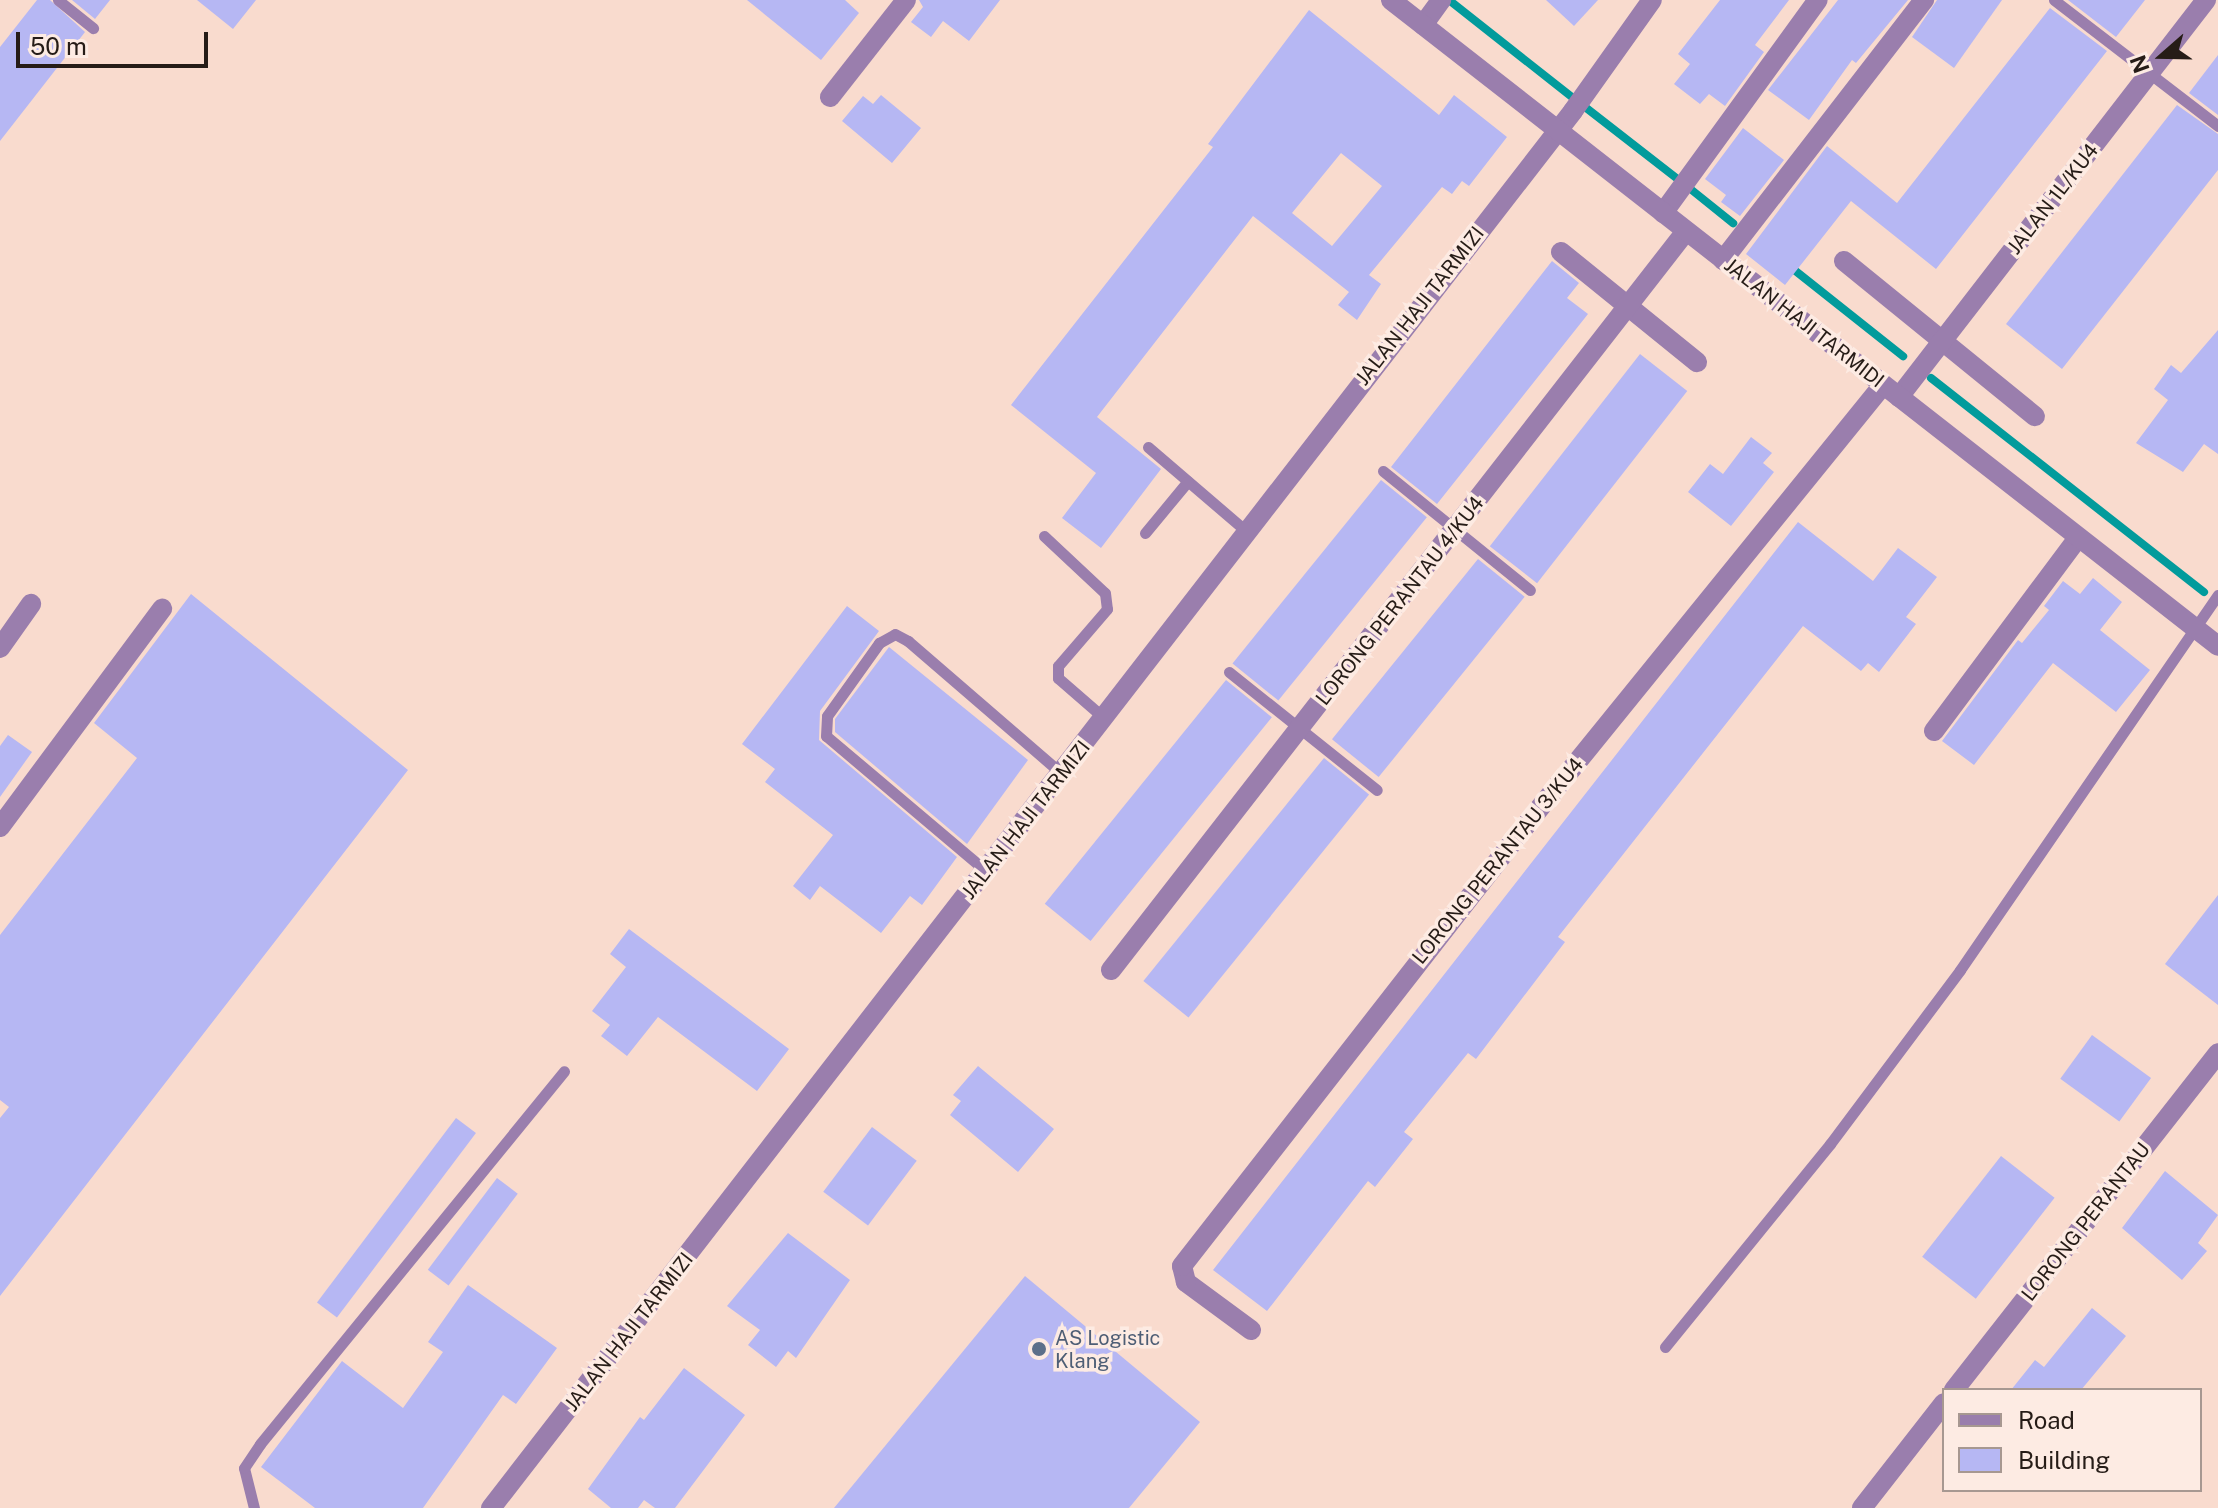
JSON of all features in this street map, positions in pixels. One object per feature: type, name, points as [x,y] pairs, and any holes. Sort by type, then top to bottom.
[{"type":"street","points":[[830,97],[906,0]]},
{"type":"street","name":"JALAN HAJI TARMIDI","points":[[1391,0],[2077,539],[2218,646]]},
{"type":"street","name":"JALAN HAJI TARMIZI","points":[[491,1508],[1104,718],[1652,0]]},
{"type":"street","points":[[1663,213],[1818,0]]},
{"type":"street","points":[[1723,260],[1924,0]]},
{"type":"street","name":"JALAN 1L/KU4","points":[[1891,391],[1941,344],[2206,0]]},
{"type":"street","points":[[1423,25],[1439,4]]},
{"type":"street","name":"LORONG PERANTAU 4/KU4","points":[[1111,970],[1632,306],[1686,231]]},
{"type":"street","points":[[1561,252],[1632,306],[1697,362]]},
{"type":"street","points":[[1844,261],[1941,344],[2035,416]]},
{"type":"street","name":"LORONG PERANTAU 3/KU4","points":[[1251,1330],[1186,1282],[1182,1266],[1526,825],[1891,391]]},
{"type":"street","points":[[1934,731],[2077,539]]},
{"type":"street","points":[[0,648],[31,604]]},
{"type":"street","points":[[0,827],[162,609]]},
{"type":"street","name":"LORONG PERANTAU","points":[[1956,1388],[2218,1053]]},
{"type":"street","points":[[1862,1508],[1942,1406]]},
{"type":"lane","points":[[58,0],[93,28]]},
{"type":"lane","points":[[2054,0],[2218,126]]},
{"type":"lane","points":[[1148,447],[1247,532]]},
{"type":"lane","points":[[1383,471],[1530,590]]},
{"type":"lane","points":[[1145,533],[1188,481]]},
{"type":"lane","points":[[1044,536],[1105,593],[1107,609],[1058,666],[1058,678],[1104,718]]},
{"type":"lane","points":[[1665,1347],[1830,1144],[1960,970],[2218,595]]},
{"type":"lane","points":[[986,871],[826,736],[827,716],[879,643],[895,634],[908,641],[1061,773]]},
{"type":"lane","points":[[1229,672],[1377,790]]},
{"type":"lane","points":[[254,1508],[244,1468],[260,1444],[564,1071]]},
{"type":"building","points":[[37,0],[50,0],[85,32],[0,141],[0,47]]},
{"type":"building","points":[[72,0],[110,0],[95,19]]},
{"type":"building","points":[[197,0],[256,0],[233,29]]},
{"type":"building","points":[[747,0],[845,0],[859,13],[821,60]]},
{"type":"building","points":[[919,0],[1000,0],[969,41],[943,21],[931,37],[911,22],[923,7]]},
{"type":"building","points":[[1546,0],[1598,0],[1574,26]]},
{"type":"building","points":[[1720,0],[1789,0],[1755,45],[1764,52],[1725,106],[1709,94],[1700,104],[1674,84],[1690,64],[1678,54]]},
{"type":"building","points":[[1838,0],[1908,0],[1856,63],[1852,60],[1809,120],[1768,90]]},
{"type":"building","points":[[1937,0],[2002,0],[1954,68],[1912,37]]},
{"type":"building","points":[[2068,0],[2145,0],[2116,37]]},
{"type":"building","points":[[2050,8],[2107,51],[1936,269],[1851,201],[1785,285],[1746,254],[1827,146],[1897,203]]},
{"type":"building","points":[[1309,10],[1439,115],[1454,95],[1507,137],[1469,186],[1462,181],[1452,194],[1442,187],[1369,275],[1381,284],[1357,320],[1338,305],[1349,292],[1253,216],[1097,417],[1161,469],[1101,548],[1062,518],[1096,473],[1011,405],[1213,147],[1208,144]],"holes":[[[1341,153],[1382,186],[1332,246],[1292,213]]]},
{"type":"building","points":[[2218,55],[2218,115],[2189,93]]},
{"type":"building","points":[[881,95],[921,128],[892,163],[842,121],[863,96],[873,104]]},
{"type":"building","points":[[2177,105],[2218,134],[2218,170],[2062,369],[2006,324]]},
{"type":"building","points":[[1743,128],[1784,160],[1740,216],[1721,202],[1726,195],[1705,179]]},
{"type":"building","points":[[1552,261],[1579,283],[1567,298],[1588,314],[1437,504],[1391,467]]},
{"type":"building","points":[[2218,330],[2218,454],[2204,444],[2183,472],[2136,443],[2168,400],[2154,389],[2171,365],[2181,373]]},
{"type":"building","points":[[1640,354],[1687,391],[1537,583],[1490,546]]},
{"type":"building","points":[[1751,437],[1772,453],[1763,463],[1774,472],[1731,526],[1688,492],[1710,464],[1723,474]]},
{"type":"building","points":[[1381,480],[1427,517],[1278,701],[1232,663]]},
{"type":"building","points":[[1798,522],[1873,581],[1898,548],[1937,577],[1906,617],[1916,624],[1879,672],[1868,663],[1861,671],[1803,626],[1558,937],[1565,942],[1476,1059],[1468,1053],[1404,1132],[1413,1139],[1375,1187],[1368,1181],[1267,1311],[1213,1270]]},
{"type":"building","points":[[1478,559],[1525,597],[1379,777],[1332,739]]},
{"type":"building","points":[[2093,578],[2122,602],[2100,630],[2150,670],[2116,712],[2053,663],[1974,765],[1942,741],[2018,640],[2022,643],[2049,610],[2044,606],[2063,581],[2080,594]]},
{"type":"building","points":[[191,594],[408,770],[0,1296],[0,1118],[9,1107],[0,1100],[0,935],[137,758],[94,723]]},
{"type":"building","points":[[847,606],[879,631],[820,711],[819,740],[957,857],[922,905],[910,896],[881,933],[820,886],[810,900],[793,886],[833,835],[765,782],[775,769],[742,744]]},
{"type":"building","points":[[889,647],[1028,760],[967,844],[835,732],[835,719]]},
{"type":"building","points":[[1226,680],[1272,717],[1091,941],[1045,904]]},
{"type":"building","points":[[8,735],[32,752],[0,797],[0,746]]},
{"type":"building","points":[[1324,758],[1369,795],[1188,1018],[1143,981]]},
{"type":"building","points":[[2218,895],[2218,1005],[2165,964]]},
{"type":"building","points":[[629,929],[789,1049],[757,1091],[658,1017],[627,1056],[601,1036],[610,1025],[592,1011],[626,967],[610,954]]},
{"type":"building","points":[[2092,1035],[2151,1078],[2119,1122],[2060,1079]]},
{"type":"building","points":[[978,1066],[1054,1129],[1018,1172],[950,1115],[961,1101],[953,1095]]},
{"type":"building","points":[[456,1118],[476,1133],[337,1318],[317,1302]]},
{"type":"building","points":[[872,1127],[917,1161],[868,1225],[823,1192]]},
{"type":"building","points":[[2001,1156],[2055,1198],[1976,1299],[1922,1257]]},
{"type":"building","points":[[2165,1171],[2218,1215],[2198,1243],[2207,1251],[2182,1280],[2122,1228]]},
{"type":"building","points":[[497,1178],[518,1194],[449,1285],[428,1270]]},
{"type":"building","points":[[788,1233],[850,1280],[796,1358],[788,1351],[776,1367],[748,1345],[760,1330],[727,1306]]},
{"type":"building","name":"AS Logistic Klang","points":[[1025,1276],[1200,1422],[1129,1508],[834,1508]]},
{"type":"building","points":[[468,1285],[557,1348],[516,1404],[503,1395],[423,1508],[315,1508],[261,1467],[342,1361],[403,1408],[443,1352],[428,1342]]},
{"type":"building","points":[[2092,1308],[2126,1336],[2083,1388],[2013,1388],[2035,1360],[2044,1367]]},
{"type":"building","points":[[684,1368],[745,1415],[675,1508],[655,1508],[644,1500],[638,1508],[611,1508],[588,1489],[640,1417],[644,1420]]},
{"type":"waterway","points":[[1449,0],[1573,98]]},
{"type":"waterway","points":[[1585,107],[1680,181]]},
{"type":"waterway","points":[[1688,187],[1733,223]]},
{"type":"waterway","points":[[1788,265],[1903,356]]},
{"type":"waterway","points":[[1931,378],[2204,592]]},
{"type":"place","name":"AS Logistic Klang","points":[[1039,1349]]}]
